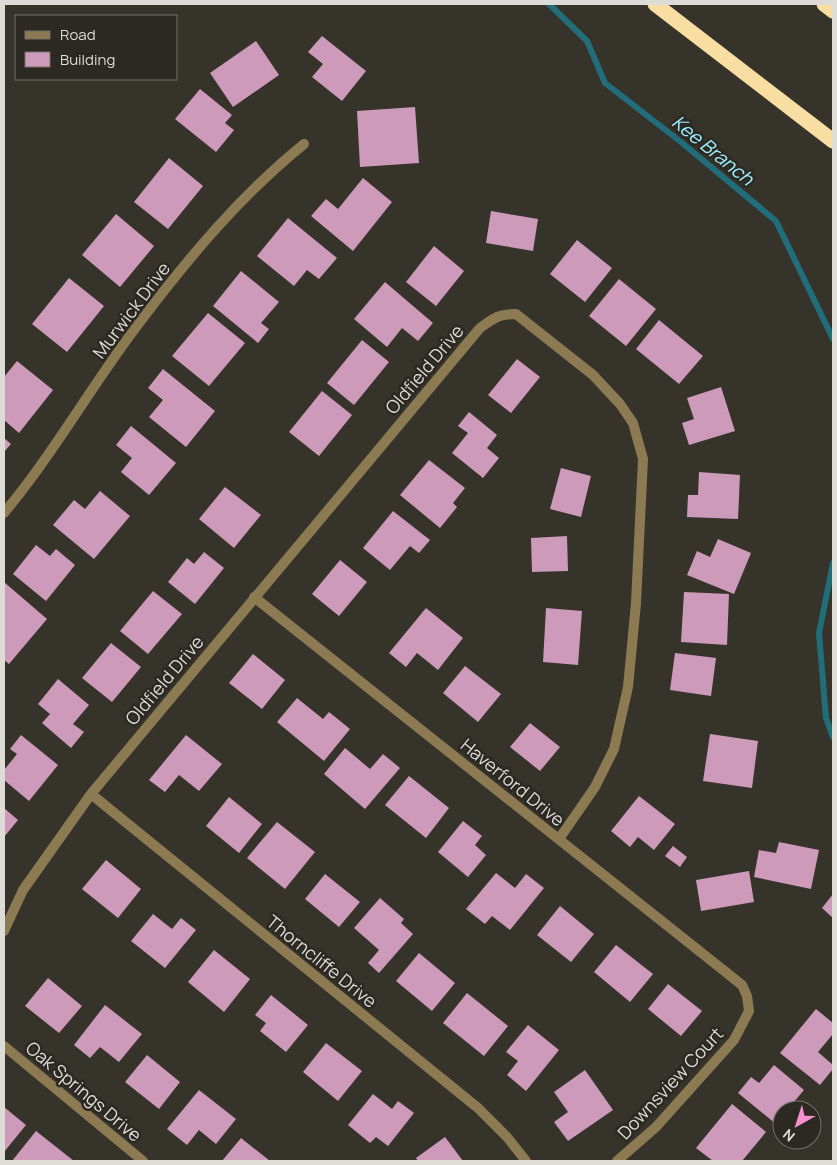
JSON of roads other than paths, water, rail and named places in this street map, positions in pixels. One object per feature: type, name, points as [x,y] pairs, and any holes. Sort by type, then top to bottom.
[{"type":"highway","points":[[654,4],[833,141]]},
{"type":"highway","points":[[824,4],[833,11]]},
{"type":"street","name":"Murwick Drive","points":[[4,514],[44,462],[138,323],[227,216],[273,169],[304,144]]},
{"type":"street","name":"Oldfield Drive","points":[[4,931],[23,890],[91,794],[254,597],[480,328],[497,316],[516,314],[593,376],[620,404],[633,423],[643,459],[636,603],[628,687],[614,749],[595,787],[560,839]]},
{"type":"street","name":"Haverford Drive","points":[[254,597],[742,985],[747,996]]},
{"type":"street","name":"Thorncliffe Drive","points":[[91,794],[478,1108],[507,1137],[526,1161]]},
{"type":"street","name":"Downsview Court","points":[[617,1161],[656,1127],[734,1040],[749,1011],[747,996]]},
{"type":"street","name":"Oak Springs Drive","points":[[4,1046],[143,1161]]},
{"type":"waterway","name":"Kee Branch","points":[[549,4],[587,41],[605,83],[681,142],[776,221],[833,339]]},
{"type":"waterway","name":"Kee Branch","points":[[833,563],[819,633],[826,718],[833,737]]}]
